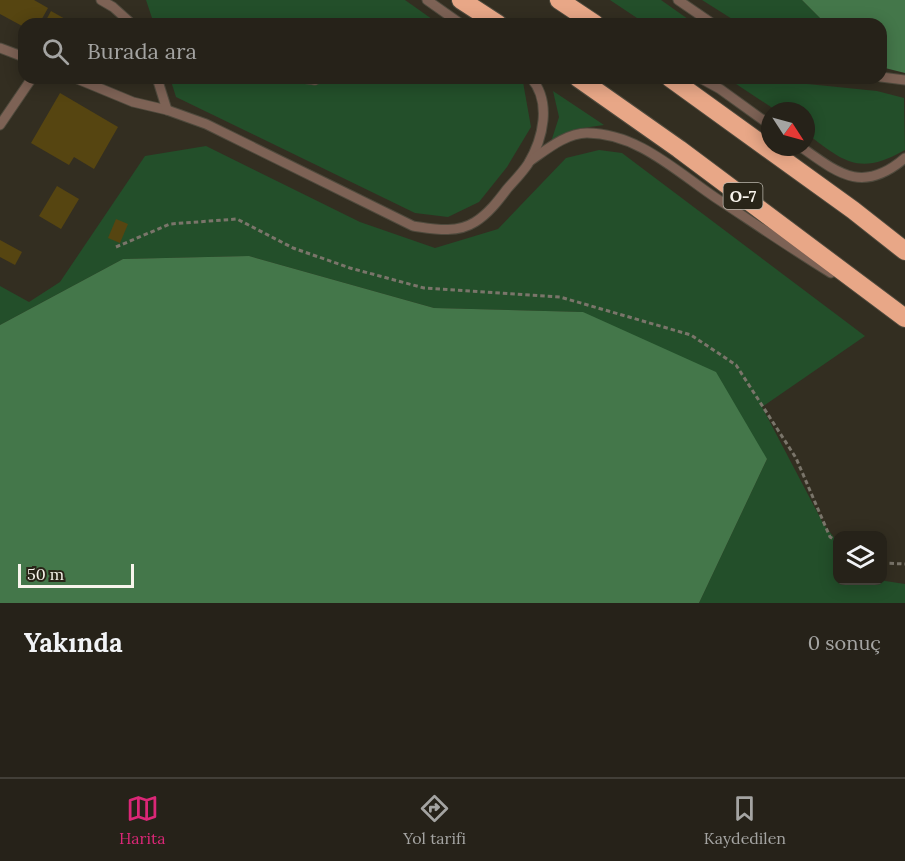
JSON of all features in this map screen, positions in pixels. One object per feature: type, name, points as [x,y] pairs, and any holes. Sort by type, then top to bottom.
[{"type":"highway","points":[[461,0],[489,18]]},
{"type":"highway","points":[[559,0],[587,18]]},
{"type":"highway","name":"O-7","points":[[587,84],[679,148],[905,318]]},
{"type":"highway","points":[[678,84],[905,250]]},
{"type":"lane","points":[[101,0],[125,18]]},
{"type":"lane","points":[[427,0],[452,18]]},
{"type":"lane","points":[[678,0],[705,18]]},
{"type":"lane","points":[[0,48],[18,55]]},
{"type":"lane","points":[[887,77],[905,80]]},
{"type":"lane","points":[[0,125],[28,84]]},
{"type":"lane","points":[[90,84],[133,102],[167,110],[206,124],[413,226],[446,231],[474,223],[493,207],[528,163],[540,135],[545,109],[535,84]]},
{"type":"lane","points":[[159,84],[167,110]]},
{"type":"lane","points":[[711,84],[761,119]]},
{"type":"lane","points":[[528,163],[557,142],[584,133],[610,135],[651,151],[792,249],[905,318]]},
{"type":"lane","points":[[814,156],[836,172],[851,177],[877,177],[905,158]]},
{"type":"path","points":[[116,247],[170,224],[237,219],[293,248],[350,268],[424,288],[560,297],[691,335],[736,365],[796,458],[830,537],[833,539]]},
{"type":"path","points":[[887,563],[905,564]]},
{"type":"green space","points":[[146,0],[405,0],[430,18],[152,18]]},
{"type":"green space","points":[[610,0],[661,0],[686,18],[637,18]]},
{"type":"green space","points":[[702,0],[802,0],[820,18],[730,18]]},
{"type":"green space","points":[[802,0],[905,0],[905,73],[887,68],[887,18],[820,18]]},
{"type":"green space","points":[[172,84],[523,84],[531,127],[507,167],[479,202],[448,217],[415,213],[176,97]]},
{"type":"green space","points":[[736,84],[808,84],[877,91],[904,98],[905,150],[889,158],[863,164],[852,162],[831,152],[815,140],[815,102],[763,102]]},
{"type":"green space","points":[[553,91],[604,125],[576,129],[551,142],[559,117]]},
{"type":"green space","points":[[206,146],[360,222],[435,248],[498,229],[566,158],[599,150],[622,153],[865,336],[762,407],[824,525],[833,536],[833,585],[887,585],[887,581],[905,584],[905,603],[699,603],[767,459],[583,312],[434,308],[249,256],[123,259],[0,325],[0,286],[29,302],[60,282],[145,156]]},
{"type":"green space","points":[[249,256],[434,308],[583,312],[716,372],[767,459],[699,603],[0,603],[0,325],[123,259]]},
{"type":"building","points":[[0,0],[34,0],[48,8],[42,18],[18,18],[18,24],[0,14]]},
{"type":"building","points":[[51,11],[63,18],[47,18]]},
{"type":"building","points":[[60,93],[118,127],[94,169],[74,157],[69,165],[31,143]]},
{"type":"building","points":[[57,186],[79,199],[61,229],[39,216]]},
{"type":"building","points":[[116,219],[128,224],[120,243],[108,238]]},
{"type":"building","points":[[0,240],[22,252],[15,265],[0,257]]}]
